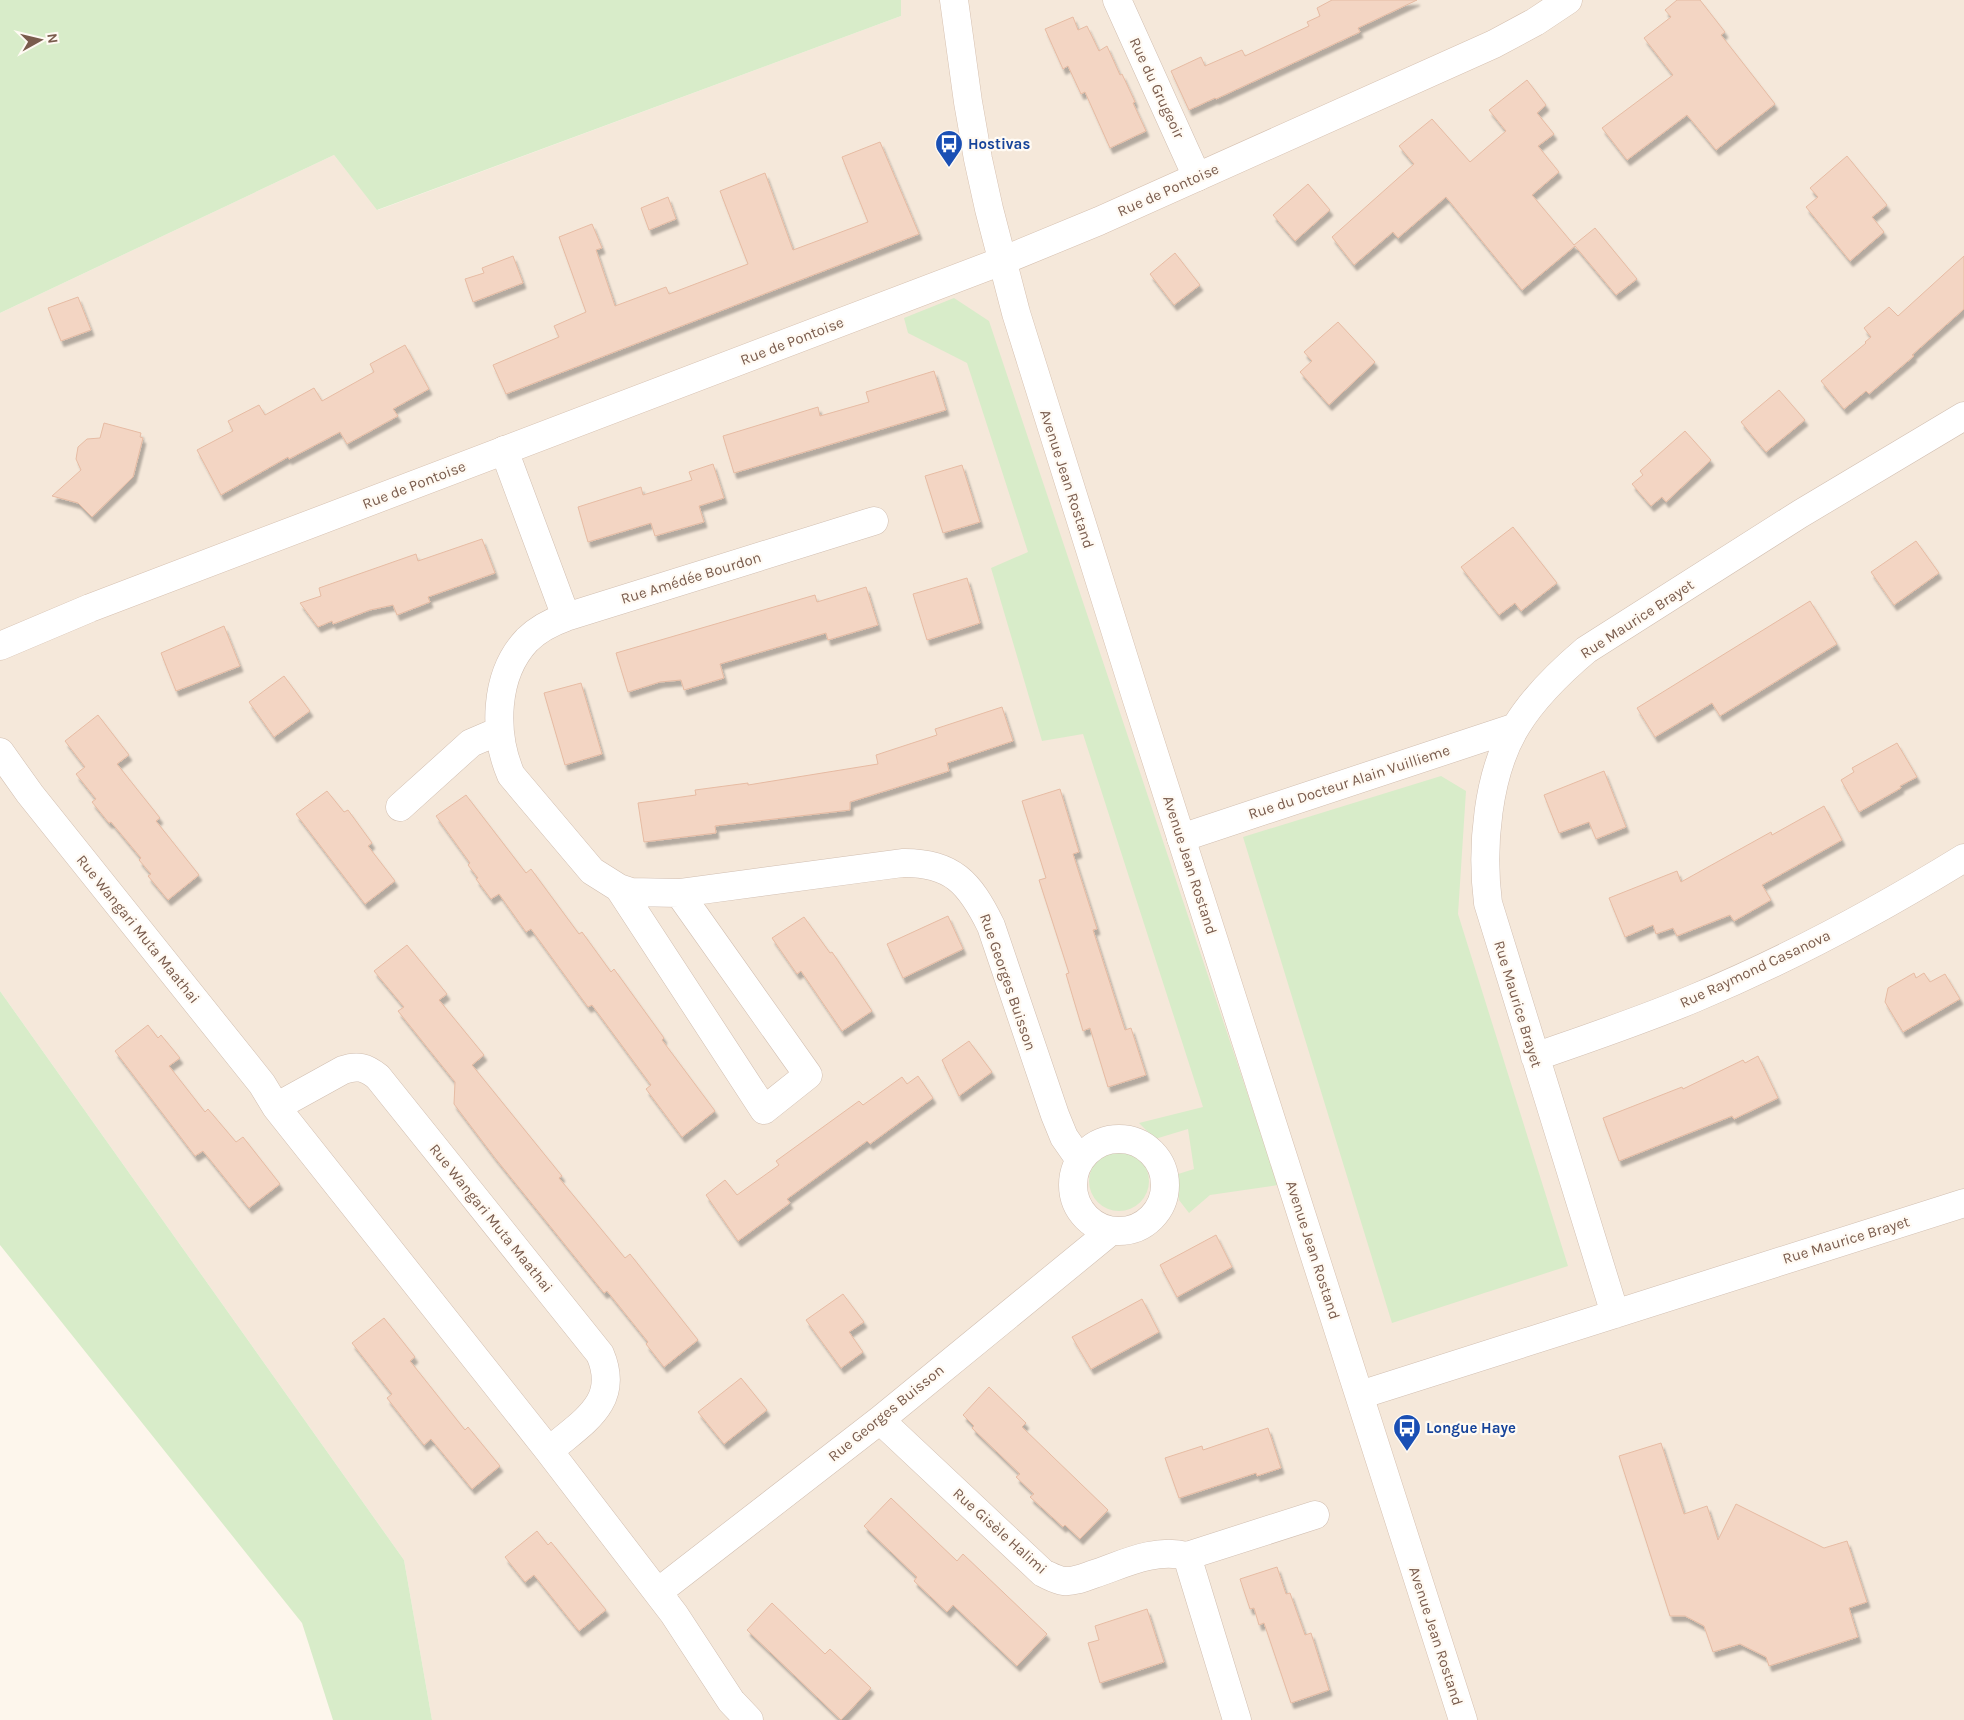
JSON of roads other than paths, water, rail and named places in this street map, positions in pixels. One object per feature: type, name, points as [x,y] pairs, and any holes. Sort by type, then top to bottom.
[{"type":"street","name":"Avenue Jean Rostand","points":[[954,0],[978,159],[1002,261],[1041,395],[1463,1720]]},
{"type":"street","name":"Rue du Grugeoir","points":[[1117,0],[1197,177]]},
{"type":"street","name":"Rue de Pontoise","points":[[0,646],[90,608],[1002,261],[1197,177],[1494,44],[1555,4]]},
{"type":"street","name":"Rue Maurice Brayet","points":[[1615,1314],[1494,927],[1486,883],[1487,832],[1491,797],[1501,764],[1516,727],[1566,666],[1586,650],[1800,514],[1964,416]]},
{"type":"street","points":[[504,450],[566,617]]},
{"type":"street","name":"Rue Amédée Bourdon","points":[[517,652],[539,630],[566,617],[874,521]]},
{"type":"street","name":"Rue Georges Buisson","points":[[517,652],[500,702],[499,731],[503,755],[511,775],[580,859],[605,881],[619,888],[645,893],[679,894],[902,863],[918,863],[949,871],[971,891],[982,906],[991,926],[1052,1107],[1064,1137],[1080,1160]]},
{"type":"street","name":"Rue du Docteur Alain Vuillieme","points":[[1181,838],[1516,727]]},
{"type":"street","points":[[400,807],[471,743],[499,731]]},
{"type":"street","name":"Rue Wangari Muta Maathai","points":[[0,752],[30,794],[262,1084],[276,1107],[549,1451],[658,1592],[700,1652],[731,1702],[749,1720]]},
{"type":"street","name":"Rue Raymond Casanova","points":[[1535,1057],[1653,1015],[1748,974],[1861,918],[1964,858]]},
{"type":"street","name":"Rue Georges Buisson","points":[[619,888],[764,1110],[808,1075],[679,894]]},
{"type":"street","name":"Rue Wangari Muta Maathai","points":[[276,1107],[343,1070],[353,1067],[369,1070],[378,1077],[600,1354],[607,1375],[604,1396],[598,1407],[549,1451]]},
{"type":"street","points":[[1124,1139],[1140,1144],[1154,1154],[1162,1168],[1164,1194],[1162,1202],[1152,1217],[1138,1227],[1111,1231],[1102,1228],[1087,1218],[1076,1204],[1074,1177],[1080,1160],[1085,1153],[1107,1140],[1124,1139]]},
{"type":"street","name":"Rue Maurice Brayet","points":[[1360,1395],[1964,1203]]},
{"type":"street","name":"Rue Georges Buisson","points":[[658,1592],[880,1420],[1111,1231]]},
{"type":"street","name":"Rue Gisèle Halimi","points":[[880,1420],[1043,1573],[1054,1579],[1066,1581],[1080,1579],[1153,1554],[1174,1553],[1187,1556],[1315,1515]]},
{"type":"street","points":[[1187,1556],[1237,1720]]},
{"type":"place","name":"Hostivas","points":[[949,168]]},
{"type":"place","name":"Longue Haye","points":[[1407,1452]]}]
